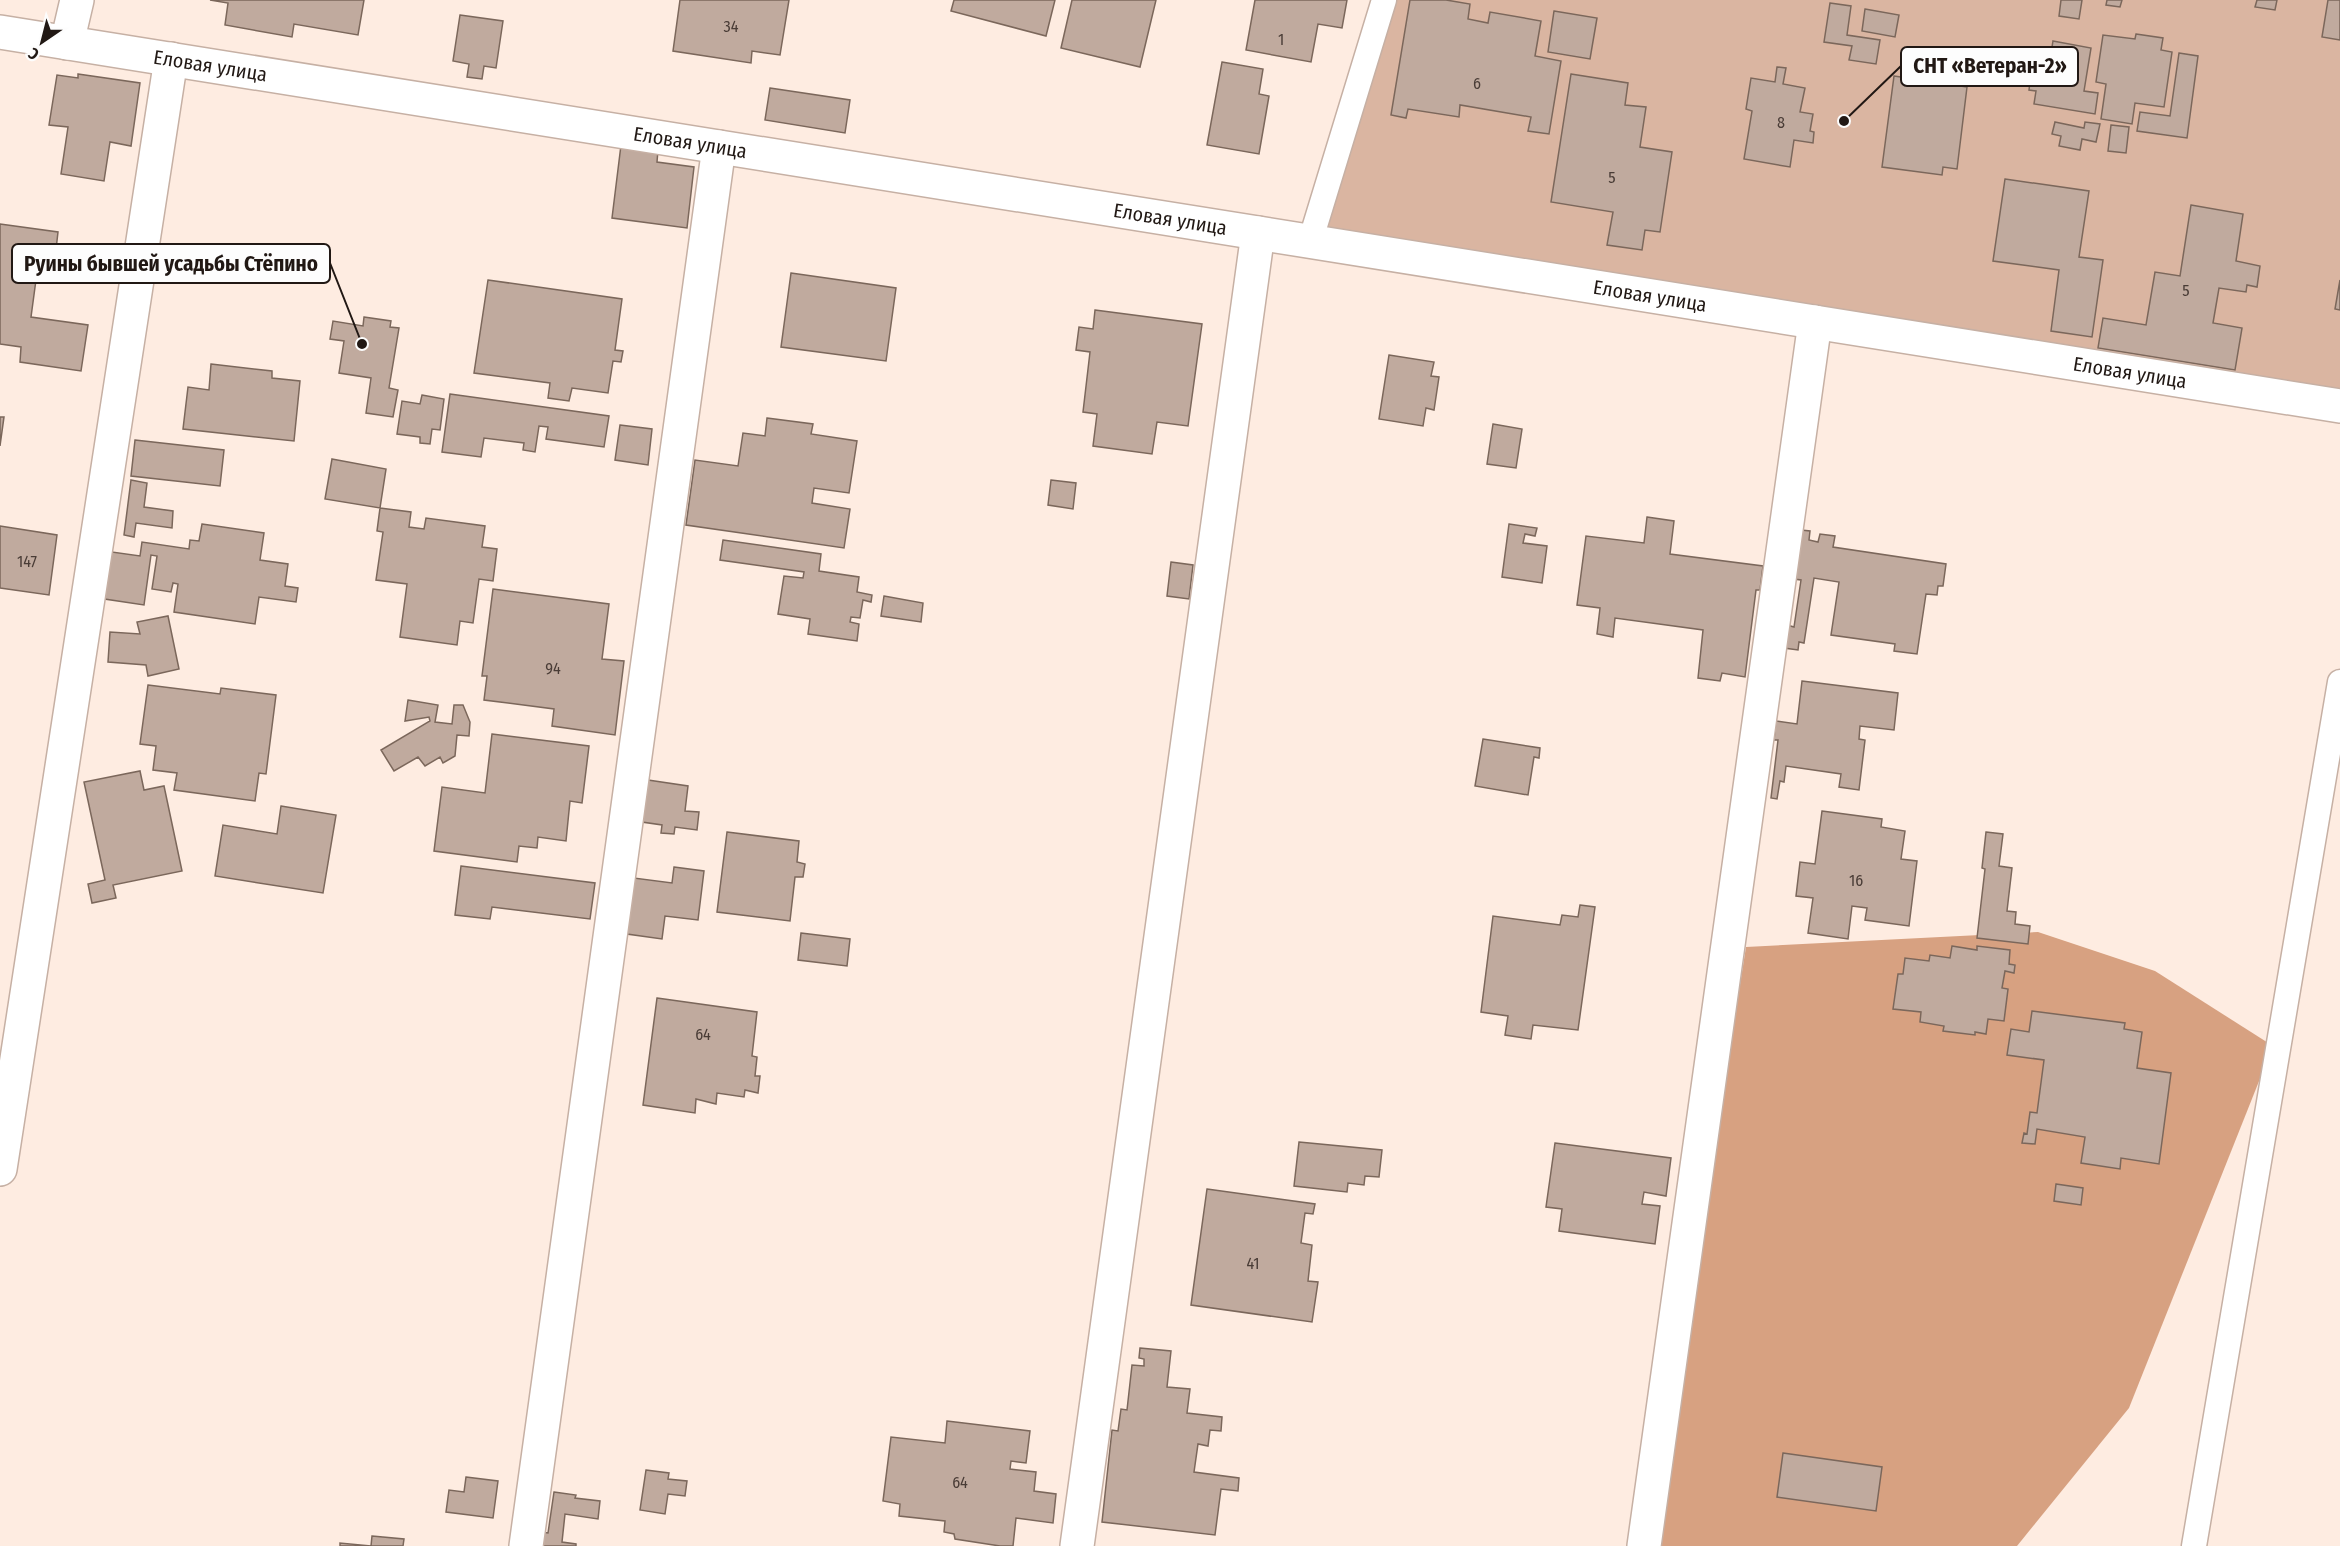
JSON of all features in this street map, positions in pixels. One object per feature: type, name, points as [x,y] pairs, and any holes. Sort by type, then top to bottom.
[{"type":"street","points":[[67,43],[77,0]]},
{"type":"street","name":"Еловая улица","points":[[0,32],[2340,406]]},
{"type":"street","points":[[0,1169],[171,59]]},
{"type":"street","points":[[526,1546],[719,147]]},
{"type":"street","points":[[1077,1546],[1258,233]]},
{"type":"street","points":[[1644,1546],[1815,322]]},
{"type":"lane","points":[[1310,242],[1384,0]]},
{"type":"lane","points":[[2194,1546],[2340,682]]},
{"type":"shaded area","points":[[1384,0],[2340,0],[2340,406],[1310,242]]},
{"type":"shaded area","points":[[2038,932],[2155,971],[2273,1046],[2129,1408],[2017,1546],[1650,1546],[1746,947]]},
{"type":"building","points":[[210,0],[364,0],[358,35],[294,24],[292,37],[225,25],[228,3]]},
{"type":"building","points":[[680,0],[789,0],[780,55],[752,51],[751,63],[673,51]]},
{"type":"building","points":[[954,0],[1055,0],[1046,36],[951,11]]},
{"type":"building","points":[[1072,0],[1156,0],[1140,67],[1061,48]]},
{"type":"building","points":[[1255,0],[1347,0],[1342,28],[1318,24],[1311,62],[1246,50]]},
{"type":"building","points":[[1410,0],[1446,0],[1470,4],[1468,19],[1488,23],[1490,12],[1541,21],[1535,56],[1561,61],[1549,134],[1528,131],[1531,117],[1460,105],[1459,117],[1408,109],[1406,118],[1391,115]]},
{"type":"building","points":[[2061,0],[2082,0],[2079,19],[2059,16]]},
{"type":"building","points":[[2107,0],[2122,0],[2120,7],[2106,5]]},
{"type":"building","points":[[2257,0],[2277,0],[2275,10],[2255,7]]},
{"type":"building","points":[[2328,0],[2340,0],[2340,40],[2322,37]]},
{"type":"building","points":[[1830,3],[1851,6],[1847,35],[1880,40],[1876,64],[1849,60],[1852,46],[1824,42]]},
{"type":"building","points":[[1865,9],[1899,15],[1895,37],[1862,31]]},
{"type":"building","points":[[1554,11],[1597,18],[1590,59],[1548,52]]},
{"type":"building","points":[[460,15],[503,21],[496,68],[484,66],[482,79],[467,77],[469,64],[453,61]]},
{"type":"building","points":[[2136,34],[2163,38],[2161,50],[2172,52],[2164,107],[2135,103],[2132,124],[2101,119],[2106,84],[2096,82],[2103,35],[2135,39]]},
{"type":"building","points":[[2053,41],[2091,48],[2084,91],[2098,93],[2095,114],[2034,104],[2036,91],[2029,90],[2031,74],[2039,76],[2040,70],[2048,72]]},
{"type":"building","points":[[2179,53],[2198,56],[2187,138],[2137,131],[2140,112],[2170,116]]},
{"type":"building","points":[[1222,62],[1263,69],[1259,94],[1269,96],[1259,154],[1207,145]]},
{"type":"building","points":[[1777,67],[1786,68],[1783,84],[1805,88],[1800,112],[1813,114],[1810,131],[1814,132],[1813,143],[1794,140],[1790,167],[1744,159],[1752,111],[1746,109],[1751,78],[1775,82]]},
{"type":"building","points":[[78,74],[140,83],[131,146],[110,142],[104,181],[61,174],[68,127],[49,125],[57,75],[78,78]]},
{"type":"building","points":[[1571,74],[1628,83],[1625,105],[1646,107],[1640,147],[1672,152],[1660,232],[1645,230],[1642,250],[1607,245],[1613,212],[1551,202]]},
{"type":"building","points":[[1894,76],[1967,87],[1957,169],[1943,167],[1942,175],[1882,167]]},
{"type":"building","points":[[770,88],[850,100],[845,133],[765,120]]},
{"type":"building","points":[[2055,122],[2084,128],[2085,122],[2100,124],[2096,142],[2082,139],[2080,150],[2059,146],[2061,136],[2052,134]]},
{"type":"building","points":[[2111,125],[2129,127],[2126,153],[2108,151]]},
{"type":"building","points":[[621,145],[658,150],[657,162],[694,167],[687,228],[612,218]]},
{"type":"building","points":[[2005,179],[2089,191],[2079,257],[2103,260],[2092,337],[2051,331],[2059,270],[1993,261]]},
{"type":"building","points":[[2191,205],[2243,214],[2236,261],[2260,266],[2257,287],[2247,285],[2246,292],[2219,288],[2213,323],[2242,328],[2235,370],[2098,348],[2103,318],[2146,325],[2155,272],[2180,276]]},
{"type":"building","points":[[0,224],[58,232],[54,267],[38,265],[31,317],[88,325],[81,371],[20,362],[21,347],[0,344]]},
{"type":"building","points":[[791,273],[896,288],[886,361],[781,347]]},
{"type":"building","points":[[488,280],[622,299],[615,350],[623,351],[621,362],[613,361],[608,393],[572,388],[569,401],[548,398],[550,383],[474,373]]},
{"type":"building","points":[[2340,280],[2340,310],[2335,309]]},
{"type":"building","points":[[1095,310],[1202,324],[1188,426],[1157,422],[1152,454],[1093,446],[1097,414],[1083,412],[1090,352],[1076,350],[1079,327],[1093,329]]},
{"type":"building","points":[[364,317],[391,321],[390,327],[399,328],[389,388],[398,390],[393,417],[366,413],[371,378],[339,373],[344,341],[330,339],[333,321],[363,326]]},
{"type":"building","points":[[1389,355],[1434,362],[1431,376],[1439,377],[1434,410],[1426,408],[1423,426],[1379,419]]},
{"type":"building","points":[[211,364],[272,371],[272,378],[300,381],[294,441],[183,429],[188,387],[209,390]]},
{"type":"building","points":[[450,394],[609,416],[604,447],[546,439],[548,427],[539,426],[535,452],[523,450],[524,443],[484,438],[481,457],[442,452]]},
{"type":"building","points":[[422,395],[444,399],[440,430],[432,429],[430,444],[420,443],[420,437],[397,434],[402,401],[420,404]]},
{"type":"building","points":[[0,417],[4,417],[0,446]]},
{"type":"building","points":[[767,418],[813,424],[811,434],[857,441],[849,493],[814,488],[812,503],[850,509],[844,548],[686,525],[695,460],[738,466],[743,433],[765,436]]},
{"type":"building","points":[[1493,424],[1522,429],[1516,468],[1487,464]]},
{"type":"building","points":[[620,425],[652,429],[648,465],[615,460]]},
{"type":"building","points":[[135,440],[224,450],[220,486],[131,476]]},
{"type":"building","points":[[332,459],[386,469],[380,508],[325,499]]},
{"type":"building","points":[[131,480],[147,483],[144,507],[173,511],[172,528],[136,523],[134,537],[124,535]]},
{"type":"building","points":[[1051,480],[1076,483],[1073,509],[1048,505]]},
{"type":"building","points":[[380,508],[411,512],[409,527],[424,529],[426,518],[485,526],[482,547],[497,549],[493,581],[479,579],[473,623],[460,621],[457,645],[400,637],[407,584],[376,580],[383,532],[377,531]]},
{"type":"building","points":[[1647,517],[1674,521],[1670,554],[1763,566],[1760,590],[1756,590],[1745,677],[1722,673],[1720,681],[1698,678],[1703,630],[1615,618],[1613,637],[1597,634],[1600,608],[1577,605],[1586,536],[1644,543]]},
{"type":"building","points":[[202,524],[264,533],[260,560],[288,564],[285,586],[298,588],[296,602],[259,597],[255,624],[174,612],[178,584],[173,583],[171,592],[152,589],[157,556],[151,555],[144,605],[98,598],[105,551],[140,556],[142,542],[189,549],[190,540],[199,541]]},
{"type":"building","points":[[1509,524],[1537,528],[1535,536],[1525,534],[1523,543],[1547,546],[1542,583],[1502,577]]},
{"type":"building","points":[[0,526],[57,535],[49,595],[0,588]]},
{"type":"building","points":[[1801,530],[1810,531],[1809,540],[1818,542],[1820,534],[1835,536],[1833,547],[1946,564],[1943,586],[1938,586],[1937,595],[1926,594],[1917,654],[1894,651],[1895,644],[1831,635],[1839,582],[1814,578],[1804,643],[1799,642],[1798,650],[1784,648],[1787,625],[1794,627],[1801,580],[1794,579]]},
{"type":"building","points":[[723,540],[821,554],[819,571],[859,577],[857,592],[872,595],[871,602],[863,600],[860,618],[851,617],[850,622],[859,624],[857,641],[808,634],[810,619],[778,614],[784,576],[803,578],[804,572],[720,560]]},
{"type":"building","points":[[1171,562],[1193,565],[1189,599],[1167,596]]},
{"type":"building","points":[[493,589],[609,604],[602,659],[624,661],[615,735],[552,726],[554,709],[484,700],[487,676],[482,676]]},
{"type":"building","points":[[884,596],[923,603],[921,622],[881,616]]},
{"type":"building","points":[[168,616],[179,669],[148,676],[146,665],[108,662],[110,632],[140,634],[137,622]]},
{"type":"building","points":[[1802,681],[1898,693],[1894,730],[1860,726],[1859,739],[1865,740],[1859,790],[1839,787],[1841,774],[1786,766],[1784,782],[1780,781],[1777,799],[1771,798],[1778,740],[1774,740],[1776,721],[1797,724]]},
{"type":"building","points":[[148,685],[220,694],[221,688],[276,695],[266,774],[259,773],[255,801],[174,790],[177,773],[153,770],[156,746],[140,744]]},
{"type":"building","points":[[408,700],[438,705],[435,722],[452,724],[454,705],[463,705],[470,722],[469,736],[457,735],[455,756],[443,763],[440,757],[425,766],[418,757],[394,771],[381,750],[430,721],[429,717],[405,721]]},
{"type":"building","points":[[492,734],[589,746],[582,803],[570,801],[566,841],[538,837],[537,848],[519,846],[517,862],[434,851],[442,787],[485,793]]},
{"type":"building","points":[[1483,739],[1540,748],[1539,758],[1534,757],[1528,795],[1475,786]]},
{"type":"building","points":[[140,771],[144,790],[164,786],[182,871],[113,885],[116,898],[92,903],[88,884],[105,880],[84,782]]},
{"type":"building","points":[[648,780],[688,786],[685,811],[699,812],[697,830],[675,827],[674,834],[661,833],[662,825],[642,822]]},
{"type":"building","points":[[281,806],[336,815],[323,893],[215,876],[223,825],[277,834]]},
{"type":"building","points":[[1822,811],[1882,819],[1881,827],[1905,831],[1901,859],[1917,861],[1909,926],[1865,920],[1867,908],[1852,906],[1848,939],[1808,933],[1813,898],[1796,896],[1800,862],[1815,864]]},
{"type":"building","points":[[727,832],[799,841],[797,862],[805,864],[803,877],[795,877],[790,921],[717,912]]},
{"type":"building","points":[[1986,832],[2003,834],[1999,866],[2012,868],[2007,911],[2016,912],[2015,924],[2030,926],[2028,944],[1977,938],[1985,869],[1982,868]]},
{"type":"building","points":[[461,866],[595,883],[590,919],[492,907],[490,919],[455,915]]},
{"type":"building","points":[[674,867],[704,871],[698,920],[665,916],[662,939],[627,934],[634,878],[672,883]]},
{"type":"building","points":[[1580,905],[1595,907],[1578,1030],[1533,1025],[1531,1039],[1505,1035],[1508,1016],[1481,1012],[1493,916],[1560,925],[1562,915],[1578,917]]},
{"type":"building","points":[[801,933],[850,939],[847,966],[798,960]]},
{"type":"building","points":[[1952,946],[1977,950],[1977,946],[2010,950],[2009,964],[2015,965],[2014,973],[2005,971],[2002,988],[2008,989],[2004,1021],[1988,1019],[1986,1034],[1943,1031],[1944,1026],[1920,1022],[1921,1012],[1893,1009],[1898,974],[1903,974],[1905,958],[1929,961],[1930,955],[1950,958]]},
{"type":"building","points":[[657,998],[757,1012],[752,1056],[757,1057],[755,1076],[760,1076],[758,1093],[745,1090],[744,1097],[717,1093],[716,1104],[696,1099],[695,1113],[643,1105]]},
{"type":"building","points":[[2032,1011],[2125,1023],[2124,1029],[2142,1032],[2137,1068],[2171,1073],[2159,1164],[2121,1158],[2120,1169],[2081,1163],[2085,1137],[2037,1129],[2035,1144],[2022,1143],[2024,1133],[2027,1134],[2030,1112],[2037,1113],[2044,1060],[2007,1055],[2011,1029],[2029,1032]]},
{"type":"building","points":[[1299,1142],[1382,1150],[1379,1177],[1365,1176],[1364,1185],[1348,1183],[1347,1192],[1294,1186]]},
{"type":"building","points":[[1555,1143],[1671,1158],[1666,1196],[1644,1192],[1642,1204],[1660,1206],[1655,1244],[1559,1231],[1562,1209],[1546,1207]]},
{"type":"building","points":[[2056,1184],[2083,1188],[2081,1205],[2054,1201]]},
{"type":"building","points":[[1207,1189],[1315,1204],[1313,1214],[1305,1213],[1301,1243],[1312,1245],[1308,1281],[1318,1282],[1312,1322],[1191,1305]]},
{"type":"building","points":[[1140,1348],[1171,1351],[1167,1387],[1190,1389],[1187,1413],[1222,1417],[1221,1431],[1210,1430],[1208,1446],[1198,1444],[1194,1472],[1239,1478],[1238,1491],[1221,1489],[1215,1535],[1102,1522],[1112,1430],[1118,1431],[1121,1409],[1127,1410],[1132,1365],[1144,1366],[1144,1359],[1139,1358]]},
{"type":"building","points":[[947,1421],[1030,1431],[1026,1463],[1011,1461],[1010,1469],[1036,1472],[1034,1491],[1056,1494],[1053,1523],[1016,1518],[1013,1546],[1000,1546],[955,1539],[954,1534],[944,1532],[945,1521],[899,1516],[900,1504],[883,1501],[891,1437],[945,1443]]},
{"type":"building","points":[[1783,1453],[1882,1467],[1876,1511],[1777,1497]]},
{"type":"building","points":[[646,1470],[669,1473],[668,1479],[687,1481],[685,1496],[668,1494],[665,1514],[640,1510]]},
{"type":"building","points":[[466,1477],[498,1481],[493,1518],[446,1512],[449,1490],[464,1492]]},
{"type":"building","points":[[554,1492],[576,1495],[575,1498],[600,1501],[598,1519],[565,1514],[562,1542],[576,1544],[576,1546],[531,1546],[533,1531],[548,1533]]},
{"type":"building","points":[[372,1536],[404,1539],[403,1546],[371,1546]]},
{"type":"building","points":[[340,1543],[371,1546],[340,1546]]},
{"type":"place","name":"СНТ «Ветеран-2»","points":[[1844,121]]},
{"type":"place","name":"Руины бывшей усадьбы Стёпино","points":[[362,344]]}]
